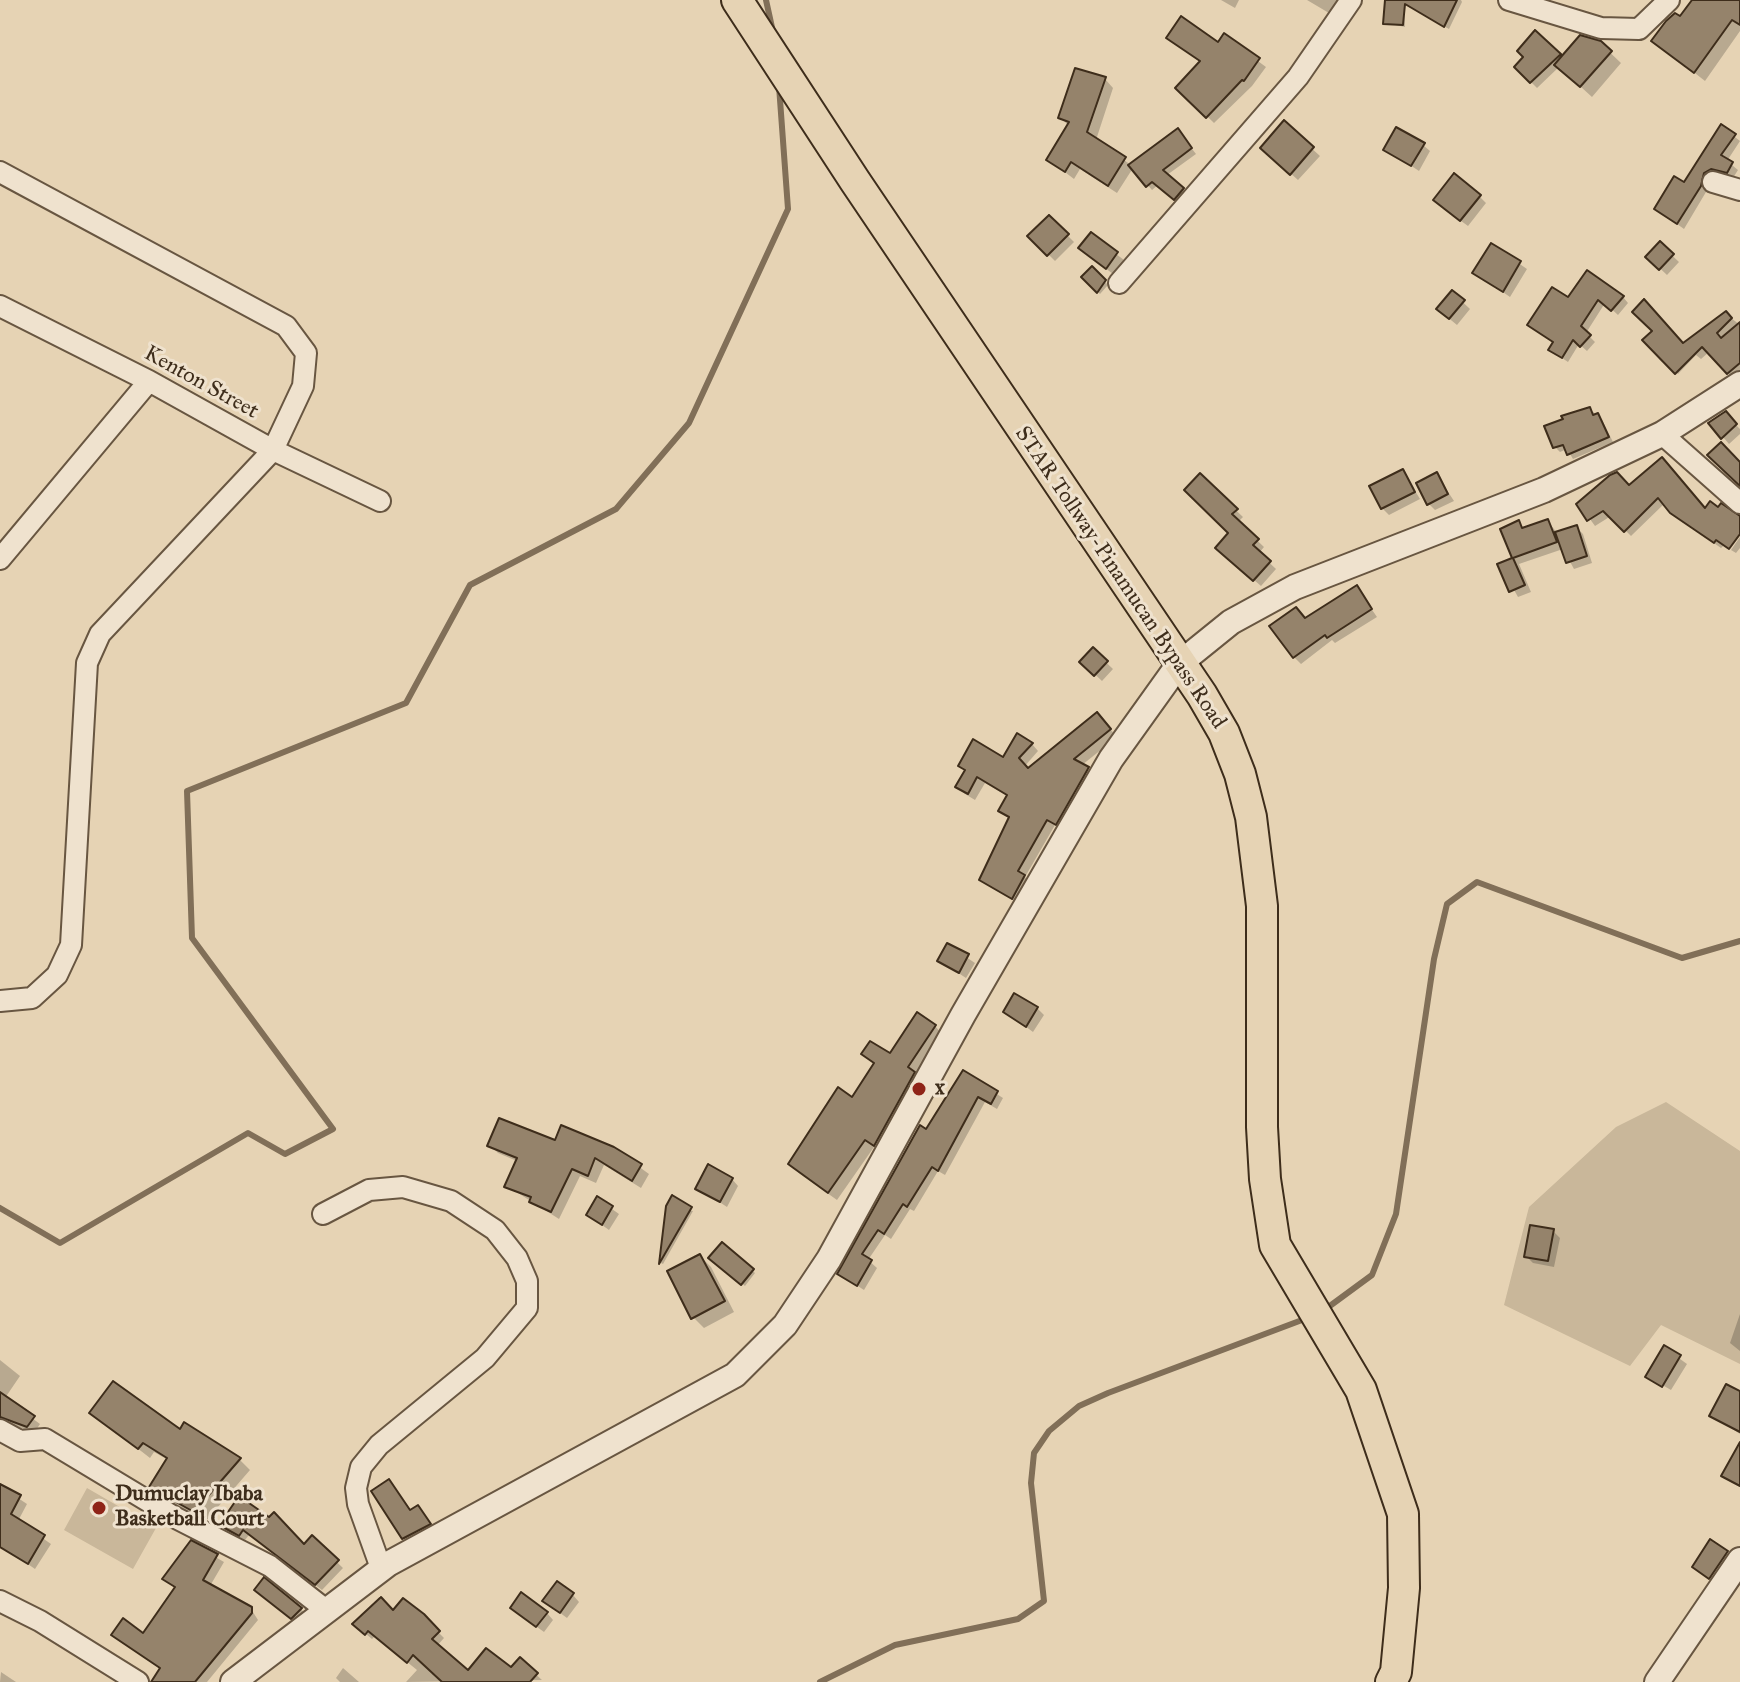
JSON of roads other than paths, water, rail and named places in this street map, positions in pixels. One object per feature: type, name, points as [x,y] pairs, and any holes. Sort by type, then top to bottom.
[{"type":"main road","name":"STAR Tollway-Pinamucan Bypass Road","points":[[737,0],[1224,733],[1240,774],[1251,817],[1262,906],[1265,1179],[1275,1245],[1361,1390],[1403,1514],[1404,1588],[1396,1672],[1391,1682]]},
{"type":"street","points":[[1119,283],[1298,77],[1351,0]]},
{"type":"street","points":[[1509,0],[1601,28],[1639,29],[1669,0]]},
{"type":"street","points":[[0,172],[286,326],[306,353],[303,386],[273,450],[100,634],[87,663],[71,945],[57,975],[32,998],[0,1001]]},
{"type":"street","points":[[1713,182],[1740,190]]},
{"type":"street","name":"Kenton Street","points":[[0,306],[149,381],[273,450],[380,501]]},
{"type":"street","points":[[0,559],[149,381]]},
{"type":"street","points":[[233,1682],[381,1568],[735,1375],[785,1325],[829,1259],[963,1015],[1096,785],[1179,664],[1231,622],[1295,587],[1544,490],[1662,434],[1740,384]]},
{"type":"street","points":[[1662,434],[1740,503]]},
{"type":"street","points":[[323,1214],[369,1190],[403,1187],[451,1201],[495,1230],[517,1258],[527,1281],[527,1308],[485,1358],[379,1445],[361,1467],[356,1488],[358,1504],[381,1568]]},
{"type":"street","points":[[3,1439],[45,1439],[176,1518],[270,1566],[326,1610]]},
{"type":"street","points":[[1657,1682],[1740,1560]]},
{"type":"street","points":[[0,1601],[40,1621],[138,1682]]},
{"type":"waterway","points":[[766,0],[773,32]]},
{"type":"waterway","points":[[0,1208],[60,1243],[248,1133],[285,1154],[333,1129],[192,938],[187,791],[406,703],[470,585],[616,509],[689,423],[788,209],[779,86]]},
{"type":"waterway","points":[[1323,1311],[1372,1275],[1396,1214],[1434,959],[1447,904],[1477,882],[1682,958],[1740,941]]},
{"type":"waterway","points":[[820,1682],[895,1645],[1018,1619],[1044,1601],[1031,1483],[1034,1453],[1049,1431],[1079,1406],[1108,1393],[1310,1317]]},
{"type":"place","name":"x","points":[[919,1089]]},
{"type":"place","name":"Dumuclay Ibaba Basketball Court","points":[[99,1508]]}]
